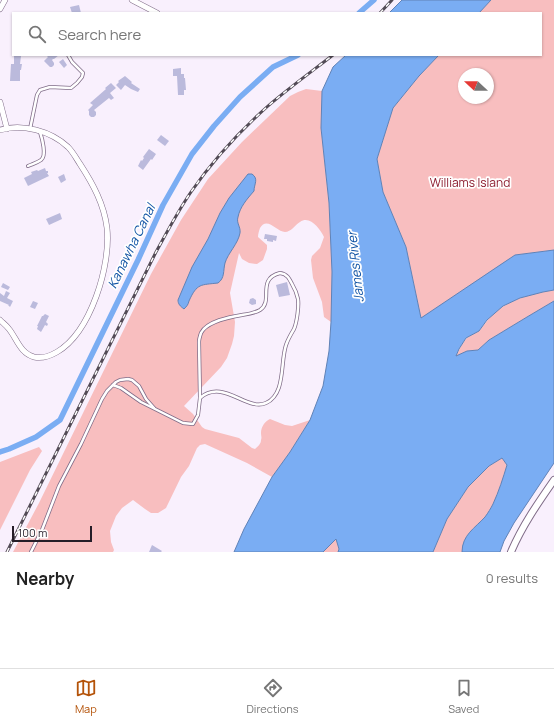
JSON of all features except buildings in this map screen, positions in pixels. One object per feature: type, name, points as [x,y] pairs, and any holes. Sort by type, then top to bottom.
[{"type":"street","points":[[0,9],[5,0]]},
{"type":"street","points":[[132,0],[155,12]]},
{"type":"street","points":[[0,102],[7,129]]},
{"type":"street","points":[[0,130],[20,128],[30,129],[53,137],[62,142],[73,154],[92,183],[104,212],[107,229],[105,263],[97,292],[78,332],[63,348],[47,357],[40,358],[30,356],[21,348],[10,330],[0,320]]},
{"type":"street","points":[[511,552],[516,539],[528,518],[554,480]]},
{"type":"lane","points":[[30,129],[37,95],[40,90],[50,87],[71,88],[82,77],[83,73],[72,62],[69,56]]},
{"type":"lane","points":[[28,166],[42,160],[44,156],[40,132]]},
{"type":"lane","points":[[113,385],[121,388],[141,402],[183,423],[193,424],[198,415],[200,398],[199,342],[201,333],[208,326],[222,319],[250,314],[260,310],[264,305],[266,288],[269,279],[275,274],[280,273],[289,277],[296,293],[298,304],[295,324],[286,346],[280,383],[275,395],[267,403],[258,405],[251,404],[232,395],[223,393],[206,393],[200,398]]},
{"type":"lane","points":[[31,552],[42,530],[59,486],[107,391],[120,380],[132,380],[154,408]]},
{"type":"green space","name":"Williams Island","points":[[491,0],[554,0],[554,250],[515,255],[421,319],[406,247],[383,192],[377,159],[393,108],[419,76],[438,56],[542,56],[542,12],[480,12]]},
{"type":"green space","points":[[306,89],[322,91],[321,128],[329,203],[332,272],[331,322],[324,317],[322,302],[313,278],[312,256],[320,248],[324,237],[320,230],[307,220],[300,222],[287,232],[269,224],[263,225],[260,228],[258,237],[267,245],[263,260],[257,264],[249,263],[242,259],[239,253],[230,293],[235,322],[234,336],[227,358],[221,367],[184,406],[193,414],[205,429],[239,438],[255,449],[260,443],[263,426],[268,420],[270,419],[292,426],[310,420],[290,452],[272,477],[247,463],[205,444],[200,445],[197,448],[189,466],[181,477],[166,508],[158,513],[151,513],[133,500],[122,508],[116,516],[110,531],[111,542],[114,550],[113,552],[13,552],[39,503],[151,274],[181,220],[208,179],[242,142],[290,96]]},
{"type":"green space","points":[[554,290],[554,301],[489,340],[478,350],[467,351],[456,357],[465,340],[480,330],[491,316],[500,308],[522,298]]},
{"type":"green space","points":[[39,447],[42,451],[30,470],[0,530],[0,462]]},
{"type":"green space","points":[[502,458],[507,465],[497,496],[487,515],[467,536],[464,541],[462,552],[433,552],[447,519],[468,487],[489,466]]},
{"type":"green space","points":[[336,538],[339,549],[338,552],[323,552]]},
{"type":"water","points":[[402,0],[491,0],[480,12],[390,12]]},
{"type":"water","name":"James River","points":[[345,56],[438,56],[419,76],[393,108],[377,159],[383,192],[406,247],[421,318],[515,255],[554,250],[554,290],[520,298],[503,306],[487,320],[479,331],[466,338],[456,356],[467,351],[478,350],[489,340],[554,301],[554,463],[514,523],[500,552],[462,552],[464,541],[467,536],[485,517],[495,499],[507,465],[502,458],[489,466],[468,487],[447,519],[433,552],[338,552],[339,549],[336,539],[323,552],[234,552],[244,529],[272,477],[310,420],[323,386],[329,351],[332,272],[329,203],[321,128],[322,91],[333,67]]},
{"type":"water","points":[[248,174],[252,174],[255,178],[256,182],[254,191],[240,210],[238,221],[240,233],[226,259],[222,279],[218,283],[203,285],[197,288],[184,309],[178,303],[178,300],[192,267],[229,198]]},
{"type":"waterway","name":"Kanawha Canal","points":[[360,12],[374,0]]},
{"type":"waterway","name":"Kanawha Canal","points":[[0,452],[36,437],[60,420],[138,260],[163,205],[192,154],[214,126],[240,97],[273,67],[296,56]]},
{"type":"railway","points":[[381,12],[392,0]]},
{"type":"railway","points":[[7,552],[156,252],[186,199],[199,180],[227,146],[247,125],[276,99],[332,56]]}]
